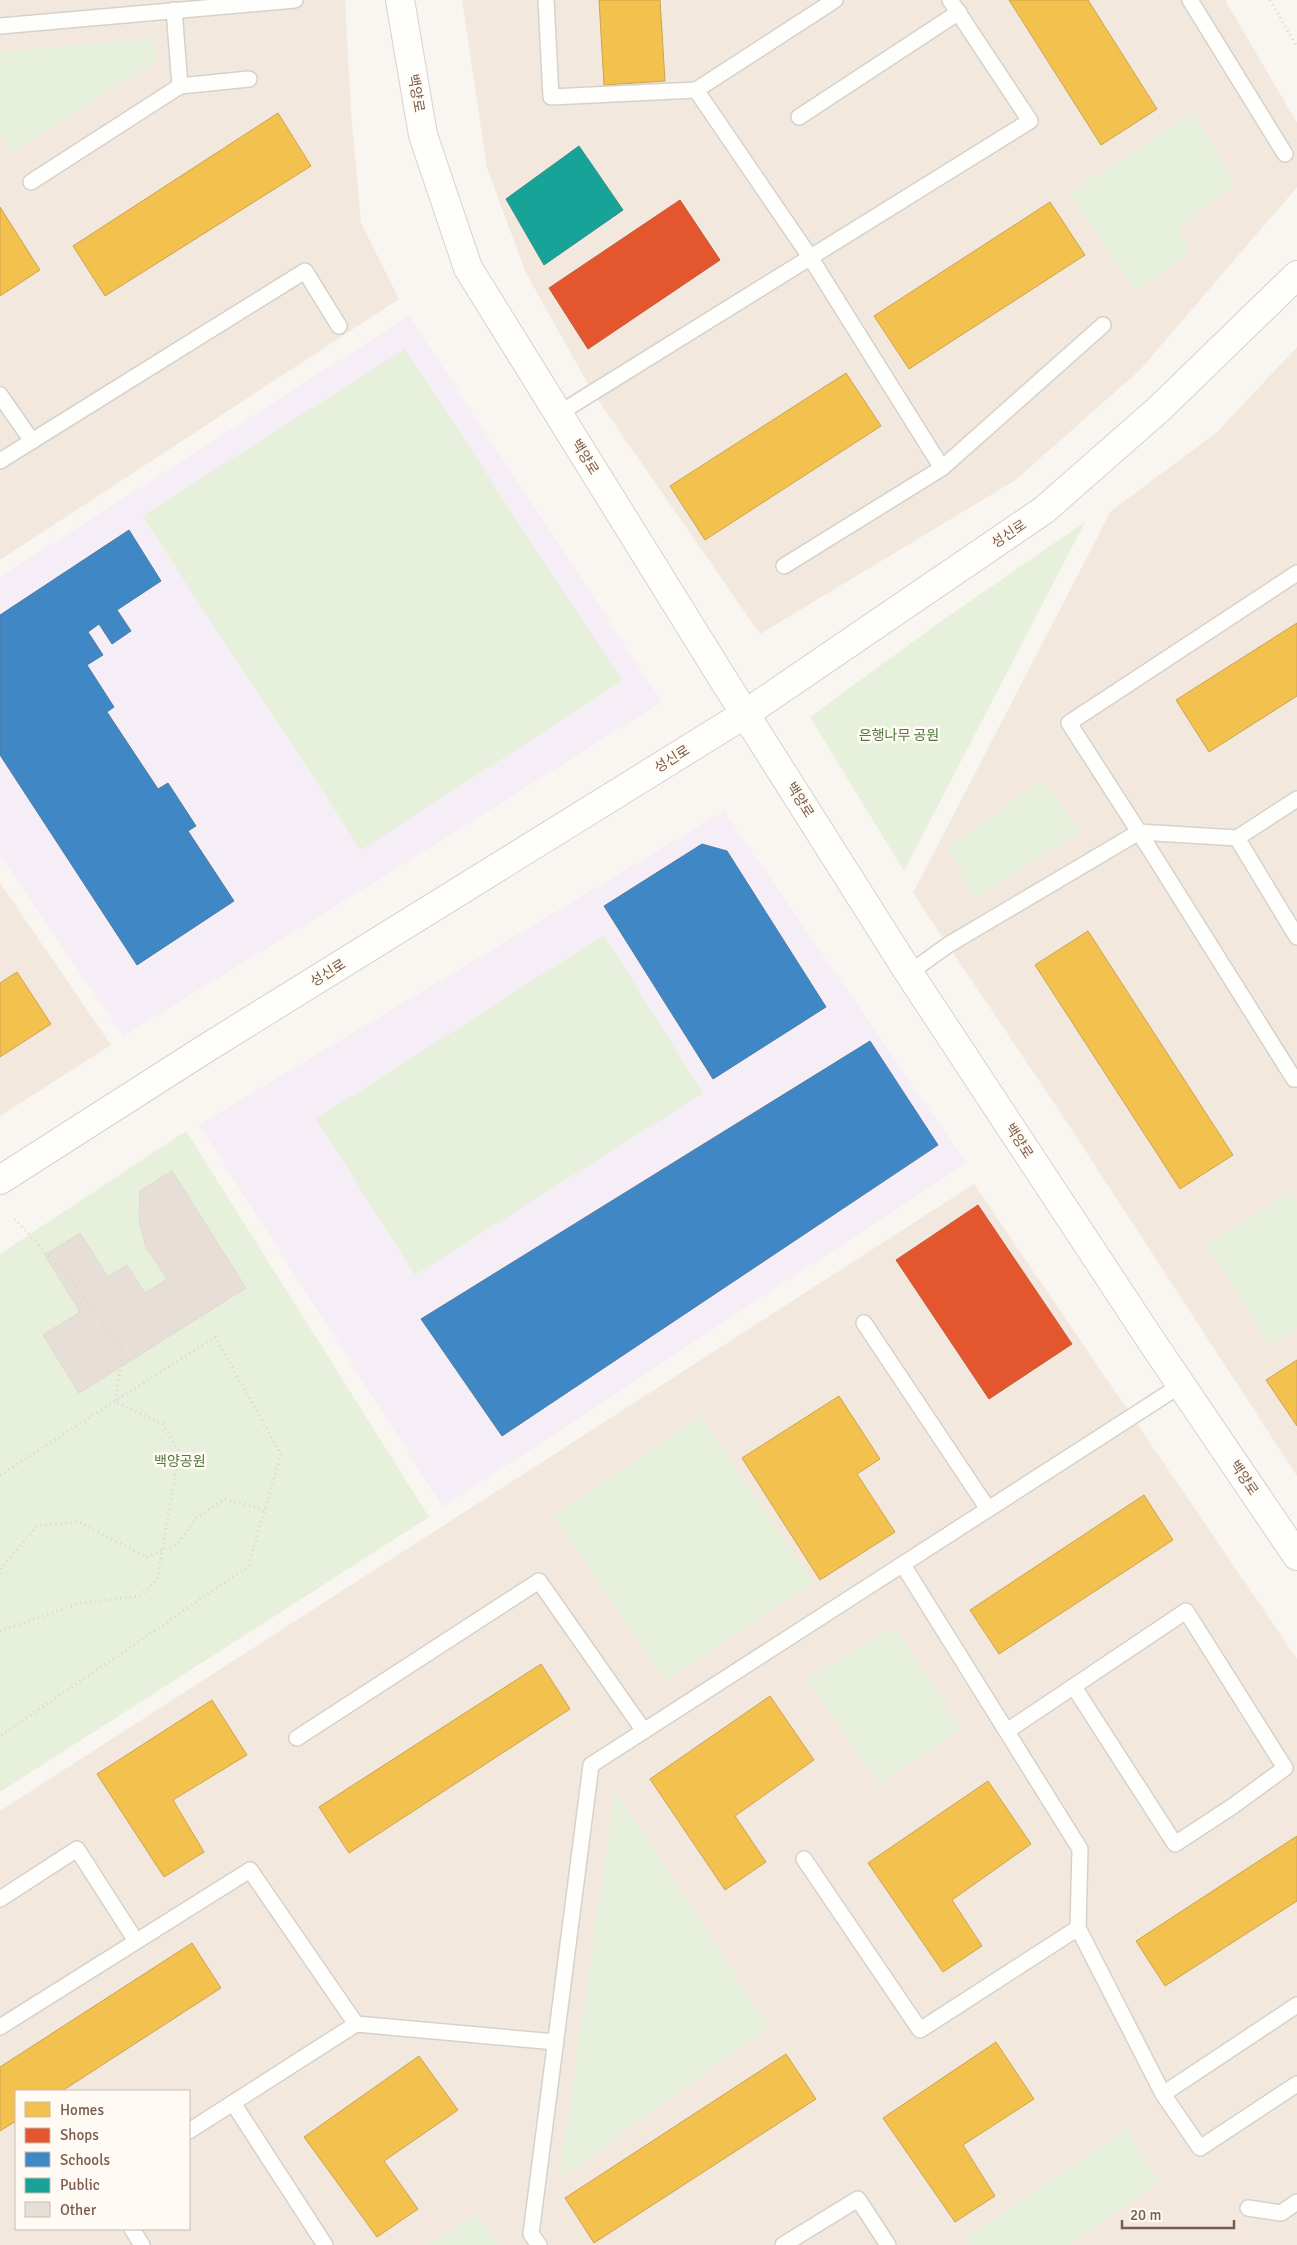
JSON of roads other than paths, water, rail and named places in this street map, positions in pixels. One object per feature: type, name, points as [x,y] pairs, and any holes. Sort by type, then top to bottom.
[{"type":"street","name":"백양로","points":[[400,0],[423,135],[468,268],[745,714],[909,973],[1181,1385],[1297,1556]]},
{"type":"street","name":"성신로","points":[[0,1180],[208,1047],[745,714],[1044,510],[1159,409],[1297,275]]},
{"type":"lane","points":[[0,26],[295,0]]},
{"type":"lane","points":[[546,0],[551,97],[696,90],[835,0]]},
{"type":"lane","points":[[1190,0],[1285,154]]},
{"type":"lane","points":[[558,414],[1030,121],[954,6],[800,117]]},
{"type":"lane","points":[[174,10],[180,86]]},
{"type":"lane","points":[[31,182],[180,86],[249,79]]},
{"type":"lane","points":[[696,90],[810,257],[942,468]]},
{"type":"lane","points":[[0,461],[305,270],[339,326]]},
{"type":"lane","points":[[784,566],[942,468],[1103,324]]},
{"type":"lane","points":[[0,395],[32,441]]},
{"type":"lane","points":[[1297,574],[1069,723],[1294,1079],[1297,1079]]},
{"type":"lane","points":[[909,973],[948,945],[1139,832],[1237,838],[1297,799]]},
{"type":"lane","points":[[1237,838],[1297,937]]},
{"type":"lane","points":[[864,1323],[988,1509]]},
{"type":"lane","points":[[539,2245],[531,2234],[591,1765],[1181,1385]]},
{"type":"lane","points":[[903,1565],[1080,1849],[1078,1928],[1163,2094],[1200,2148],[1297,2084]]},
{"type":"lane","points":[[297,1738],[539,1581],[644,1731]]},
{"type":"lane","points":[[1007,1731],[1186,1611],[1286,1768],[1175,1844],[1074,1687]]},
{"type":"lane","points":[[0,1899],[77,1850],[136,1941]]},
{"type":"lane","points":[[804,1859],[920,2030],[1078,1928]]},
{"type":"lane","points":[[0,2027],[250,1870],[356,2024]]},
{"type":"lane","points":[[1163,2094],[1297,2005]]},
{"type":"lane","points":[[190,2130],[356,2024],[556,2042]]},
{"type":"lane","points":[[233,2103],[325,2245]]},
{"type":"lane","points":[[783,2245],[858,2199],[888,2245]]},
{"type":"lane","points":[[1248,2208],[1281,2213],[1297,2202]]},
{"type":"lane","points":[[133,2230],[142,2245]]},
{"type":"park label","name":"은행나무 공원","points":[[899,735]]},
{"type":"park label","name":"백양공원","points":[[180,1461]]}]
